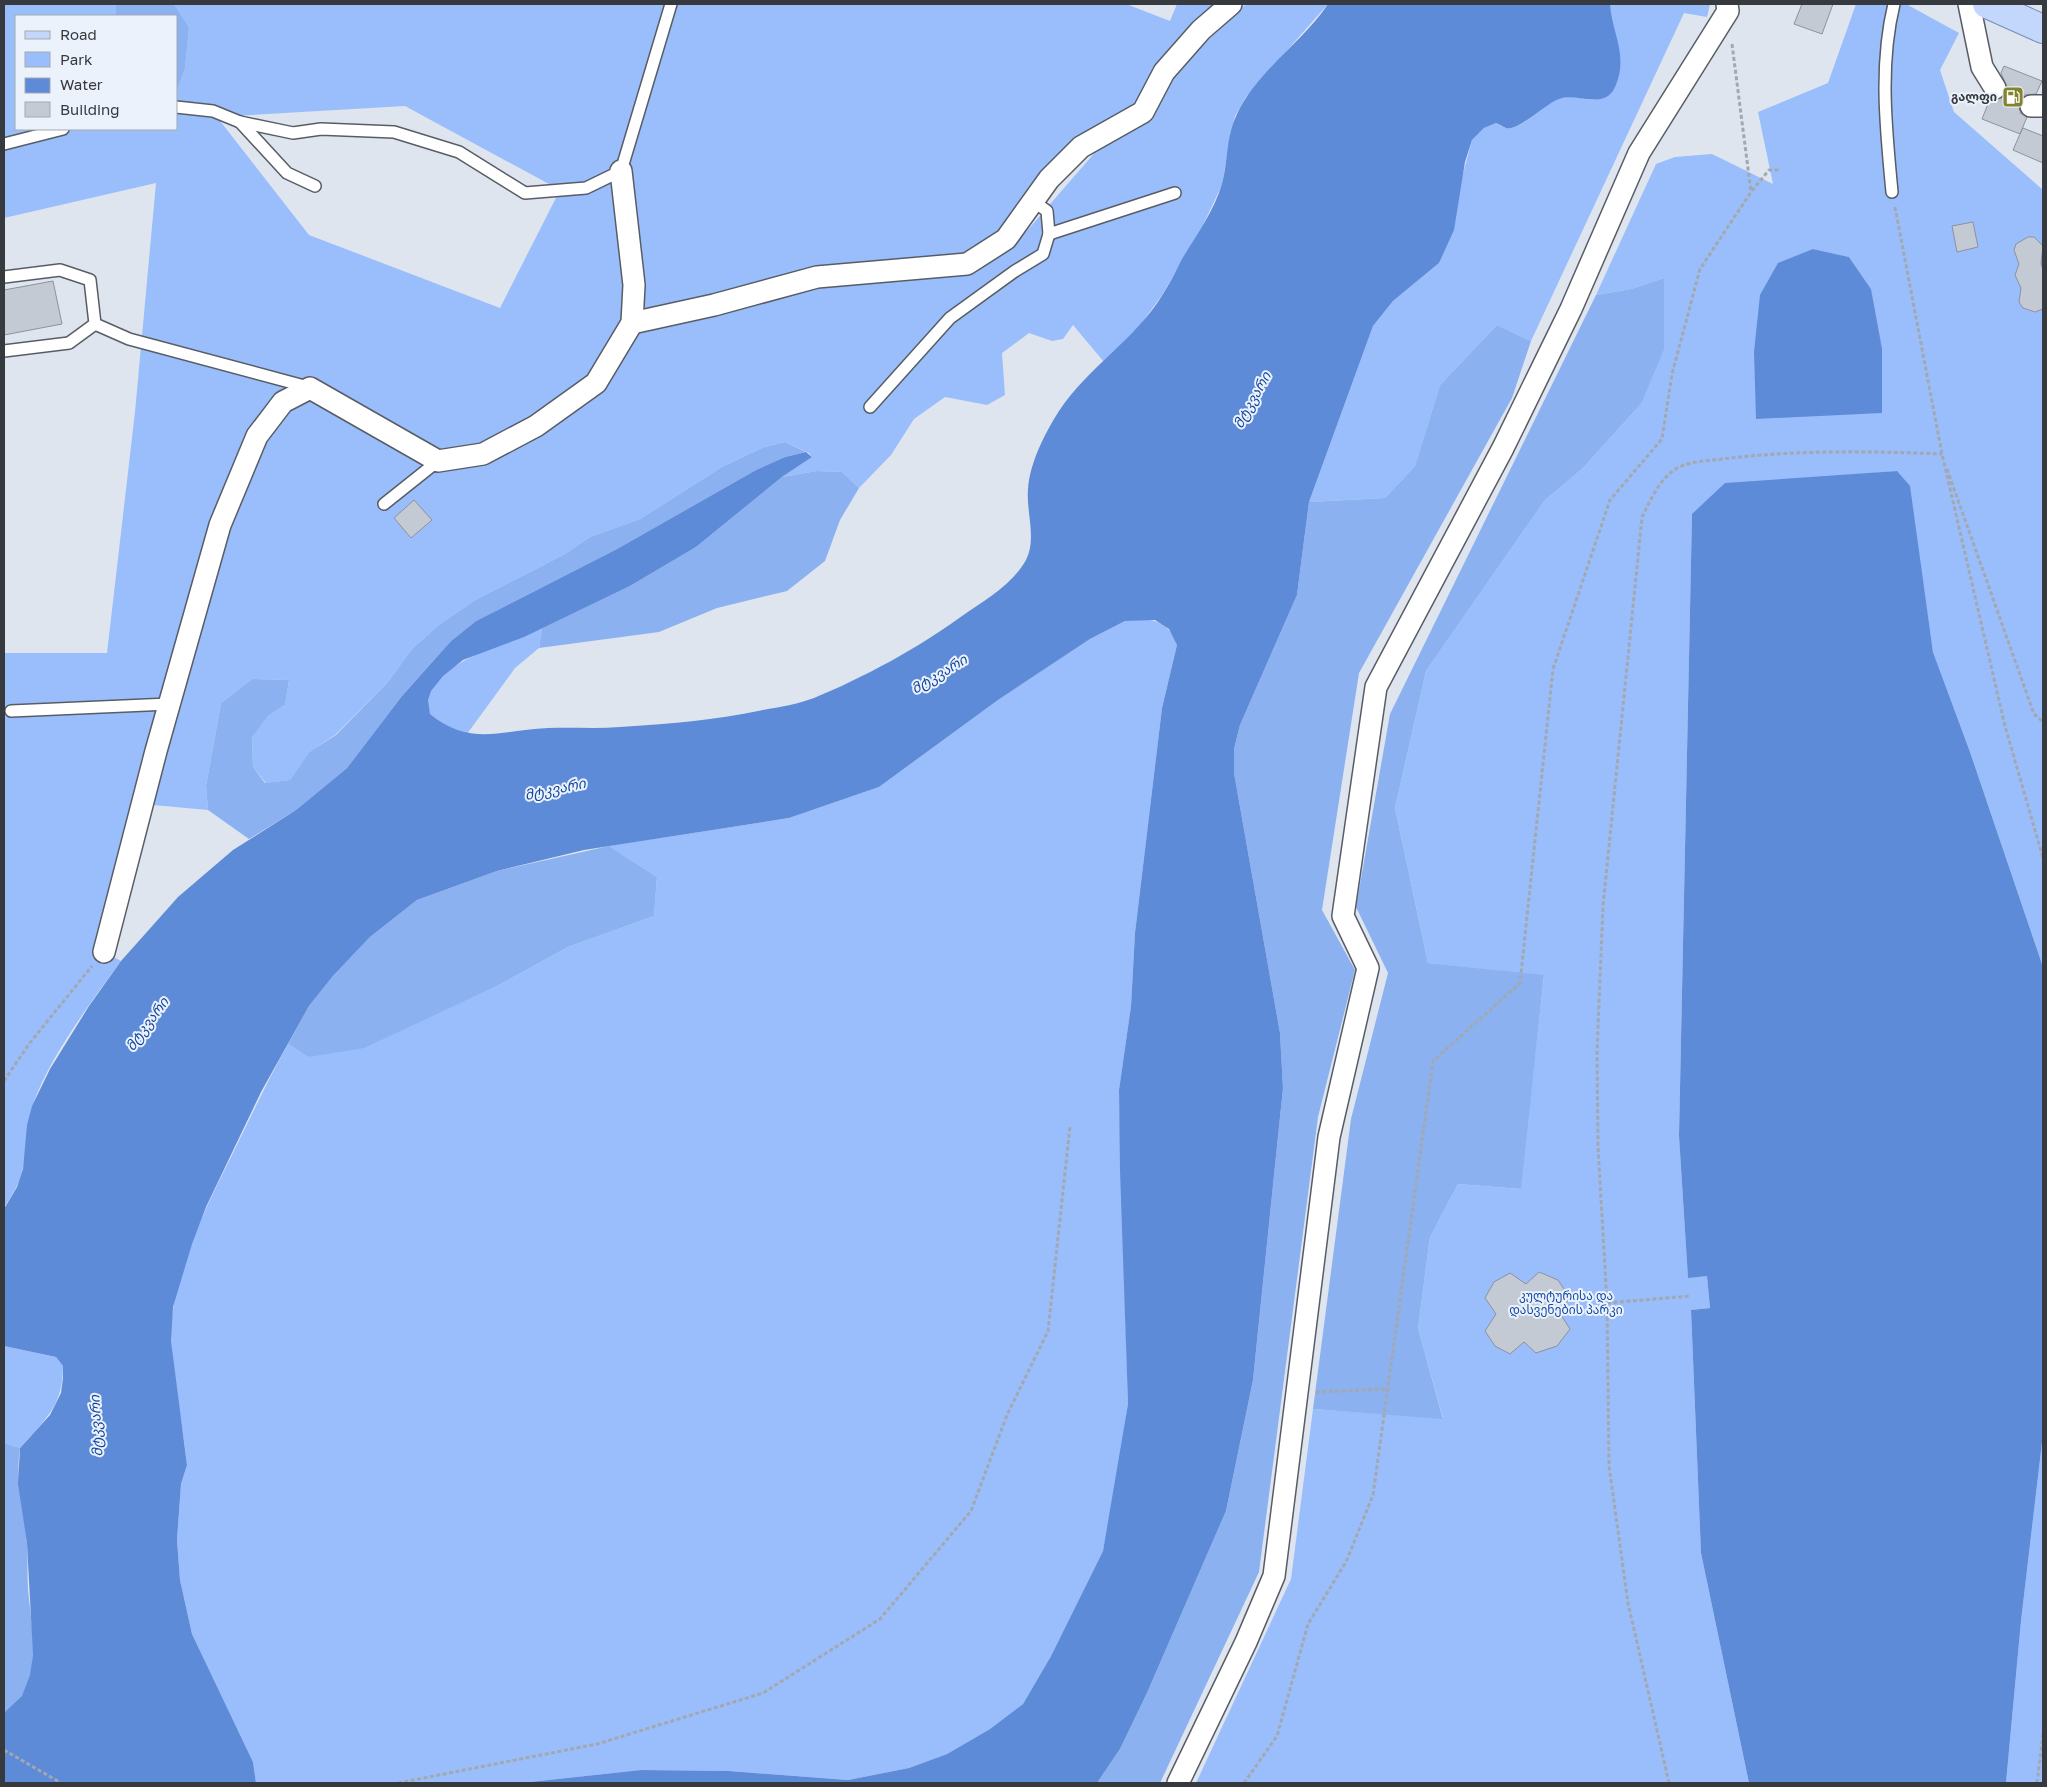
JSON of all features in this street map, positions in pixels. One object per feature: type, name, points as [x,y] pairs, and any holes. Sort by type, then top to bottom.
[{"type":"main road","points":[[1987,4],[2040,28]]},
{"type":"main road","points":[[2021,4],[2040,28]]},
{"type":"street","points":[[632,324],[714,305],[818,277],[967,264],[1006,239],[1049,179],[1081,147],[1143,112],[1164,72],[1201,30],[1231,4]]},
{"type":"street","points":[[1969,4],[1982,67],[1995,88]]},
{"type":"street","points":[[1178,1783],[1246,1642],[1274,1576],[1329,1137],[1368,968],[1343,916],[1376,687],[1503,448],[1571,309],[1639,153],[1727,8]]},
{"type":"street","points":[[104,952],[169,704],[220,525],[257,436],[283,402],[310,388],[438,461],[483,454],[536,426],[596,383],[632,324],[634,285],[621,171]]},
{"type":"lane","points":[[178,107],[214,111],[240,122],[293,133],[321,129],[394,132],[458,152],[525,193],[586,188],[621,171],[671,4]]},
{"type":"lane","points":[[1892,192],[1884,98],[1890,23],[1894,4]]},
{"type":"lane","points":[[240,122],[287,174],[315,186]]},
{"type":"lane","points":[[4,144],[59,130]]},
{"type":"lane","points":[[1049,234],[1175,193]]},
{"type":"lane","points":[[870,407],[950,318],[1015,271],[1044,254],[1049,234],[1047,211],[1033,201]]},
{"type":"lane","points":[[4,277],[60,270],[90,280],[95,324]]},
{"type":"lane","points":[[4,351],[69,343],[95,324]]},
{"type":"lane","points":[[95,324],[129,339],[310,388]]},
{"type":"lane","points":[[384,504],[438,461]]},
{"type":"lane","points":[[11,711],[169,704]]},
{"type":"path","points":[[1727,8],[1751,192]]},
{"type":"path","points":[[1244,1783],[1276,1736],[1308,1624],[1346,1562],[1373,1495],[1386,1389],[1433,1061],[1520,982],[1552,668],[1610,500],[1662,439],[1672,374],[1700,269],[1751,192],[1769,170],[1780,170]]},
{"type":"path","points":[[1892,192],[1942,454],[2005,726],[2043,858]]},
{"type":"path","points":[[1669,1783],[1628,1602],[1609,1466],[1607,1303],[1598,1146],[1598,989],[1606,851],[1642,517],[1658,486],[1675,469],[1691,463],[1770,453],[1846,450],[1942,454]]},
{"type":"path","points":[[1942,454],[2034,714],[2043,722]]},
{"type":"path","points":[[4,1080],[28,1044],[104,952]]},
{"type":"path","points":[[398,1783],[597,1744],[763,1694],[880,1619],[971,1511],[1007,1415],[1048,1331],[1070,1126]]},
{"type":"path","points":[[1607,1303],[1690,1296]]},
{"type":"path","points":[[1298,1392],[1386,1389]]},
{"type":"path","points":[[2038,1783],[2043,1734]]},
{"type":"path","points":[[4,1750],[61,1783]]},
{"type":"green space","points":[[4,4],[116,4],[116,15],[15,15],[15,130],[178,130],[178,88],[185,69],[189,27],[174,4],[1126,4],[1170,21],[1177,4],[1215,4],[1199,25],[1161,64],[1133,114],[1082,140],[1056,156],[1003,230],[960,258],[908,263],[909,269],[967,264],[969,269],[1012,248],[1097,150],[1145,118],[1180,67],[1246,4],[1328,4],[1246,97],[1235,116],[1222,185],[1201,229],[1162,295],[1141,324],[1104,362],[1073,325],[1063,339],[1052,341],[1029,333],[1002,353],[1005,395],[987,405],[945,397],[914,419],[891,455],[859,488],[842,472],[817,471],[782,477],[812,457],[809,453],[785,442],[764,447],[722,467],[640,519],[590,537],[565,554],[477,599],[440,624],[411,650],[388,682],[335,735],[309,752],[290,780],[266,783],[253,767],[252,736],[268,716],[285,705],[289,680],[252,679],[221,703],[206,786],[208,810],[142,804],[104,952],[121,961],[60,1048],[40,1086],[31,1112],[22,1173],[4,1208],[4,653],[107,653],[135,412],[156,183],[4,218]],"holes":[[[405,106],[560,190],[500,308],[309,235],[217,117]]]},
{"type":"green space","points":[[1610,4],[1710,4],[1707,17],[1684,13],[1531,341],[1497,325],[1440,385],[1415,466],[1385,498],[1309,502],[1373,326],[1393,301],[1439,263],[1472,140],[1484,128],[1496,123],[1506,128],[1518,126],[1560,98],[1575,97],[1593,100],[1607,95],[1614,88]]},
{"type":"green space","name":"კულტურისა და დასვენების პარკი","points":[[1856,4],[1906,4],[1959,33],[1940,70],[1954,112],[2043,190],[2043,967],[1970,752],[1933,652],[1922,576],[1897,471],[1824,477],[1692,514],[1679,1136],[1688,1277],[1707,1276],[1710,1308],[1691,1310],[1701,1553],[1749,1783],[1196,1783],[1291,1579],[1313,1409],[1443,1418],[1418,1328],[1430,1237],[1458,1184],[1520,1189],[1544,976],[1428,963],[1395,808],[1426,671],[1545,500],[1582,469],[1641,404],[1664,278],[1631,289],[1596,295],[1656,164],[1675,157],[1712,154],[1773,184],[1758,112],[1828,83]],"holes":[[[1813,249],[1849,257],[1871,289],[1881,413],[1824,414]]]},
{"type":"green space","points":[[1142,619],[1154,621],[1164,626],[1172,633],[1177,645],[1162,708],[1135,933],[1131,1006],[1119,1090],[1128,1404],[1120,1460],[1103,1551],[1051,1656],[1023,1704],[990,1729],[947,1754],[909,1768],[848,1780],[729,1771],[641,1770],[521,1783],[256,1783],[253,1762],[192,1634],[180,1580],[177,1540],[181,1484],[187,1465],[171,1341],[176,1294],[182,1270],[200,1221],[288,1044],[308,1057],[433,1015],[499,985],[568,947],[654,916],[657,877],[609,846],[789,818],[879,787],[998,700],[1090,639],[1125,621]]},
{"type":"green space","points":[[542,628],[539,648],[515,668],[467,734],[442,724],[430,714],[428,699],[434,685],[459,663],[476,654]]},
{"type":"green space","points":[[4,1346],[56,1357],[63,1366],[60,1392],[51,1412],[20,1448],[4,1443]]},
{"type":"green space","points":[[2043,1434],[2043,1783],[2006,1783],[2021,1621]]},
{"type":"shaded area","points":[[116,4],[174,4],[189,27],[185,69],[178,88],[178,15],[116,15]]},
{"type":"shaded area","points":[[1664,278],[1664,349],[1641,404],[1582,469],[1545,500],[1426,671],[1395,808],[1428,963],[1544,975],[1521,1189],[1458,1184],[1430,1237],[1418,1328],[1443,1419],[1313,1409],[1351,1119],[1388,973],[1356,907],[1390,714],[1596,295],[1631,289]]},
{"type":"shaded area","points":[[1497,325],[1531,341],[1512,398],[1359,673],[1322,910],[1355,970],[1318,1117],[1259,1572],[1160,1783],[1097,1783],[1120,1749],[1147,1693],[1226,1511],[1253,1380],[1283,1088],[1280,1033],[1234,773],[1234,749],[1240,725],[1297,595],[1309,502],[1385,498],[1415,466],[1440,385]]},
{"type":"shaded area","points":[[785,442],[806,452],[785,457],[756,470],[617,549],[476,621],[451,641],[402,696],[347,768],[296,810],[249,839],[208,810],[206,786],[221,703],[252,679],[289,680],[285,705],[268,716],[252,737],[253,767],[265,783],[290,780],[309,752],[336,735],[388,682],[411,650],[440,624],[477,599],[565,554],[590,537],[640,519],[722,467],[764,447]]},
{"type":"shaded area","points":[[817,471],[842,472],[859,488],[840,520],[825,561],[787,591],[717,608],[659,632],[539,648],[542,628],[630,586],[696,547],[782,477]]},
{"type":"shaded area","points":[[609,846],[657,877],[654,916],[568,947],[499,985],[364,1048],[308,1057],[288,1044],[309,1006],[333,976],[370,937],[417,900],[497,871]]},
{"type":"shaded area","points":[[4,1443],[20,1448],[19,1483],[27,1543],[33,1657],[31,1674],[26,1690],[17,1703],[4,1713]]},
{"type":"water","name":"მტკვარი","points":[[1328,4],[1610,4],[1620,55],[1619,76],[1615,87],[1604,98],[1566,97],[1559,99],[1517,126],[1506,128],[1496,123],[1484,128],[1472,140],[1465,162],[1454,230],[1439,263],[1393,301],[1373,326],[1309,502],[1297,595],[1240,725],[1234,749],[1234,773],[1280,1033],[1283,1088],[1253,1380],[1226,1511],[1147,1693],[1120,1749],[1097,1783],[521,1783],[641,1770],[729,1771],[848,1780],[909,1768],[947,1754],[990,1729],[1023,1704],[1051,1656],[1103,1551],[1128,1404],[1119,1090],[1131,1006],[1135,933],[1162,708],[1177,645],[1169,629],[1155,620],[1125,621],[1090,639],[998,700],[879,787],[789,818],[584,850],[497,871],[417,900],[370,937],[333,976],[309,1006],[261,1092],[206,1207],[192,1244],[173,1307],[171,1341],[187,1465],[181,1484],[177,1540],[180,1580],[192,1634],[253,1762],[256,1783],[4,1783],[4,1713],[22,1696],[30,1675],[33,1655],[27,1543],[18,1484],[20,1448],[50,1415],[61,1393],[63,1366],[56,1357],[4,1346],[4,1209],[17,1187],[23,1169],[27,1125],[32,1106],[50,1069],[89,1006],[121,961],[178,897],[233,850],[296,810],[347,768],[402,696],[451,641],[476,621],[617,549],[756,470],[785,457],[806,452],[812,457],[782,477],[696,547],[630,586],[524,637],[463,660],[443,676],[431,691],[428,700],[430,714],[445,724],[459,730],[487,734],[548,728],[611,728],[674,723],[789,705],[833,690],[891,661],[946,628],[1006,584],[1020,569],[1029,552],[1031,534],[1028,498],[1029,479],[1039,448],[1049,429],[1071,395],[1139,325],[1163,294],[1210,214],[1219,194],[1233,122],[1237,114],[1256,84],[1306,32]]},
{"type":"water","points":[[1813,249],[1849,257],[1871,289],[1882,349],[1882,413],[1756,419],[1754,352],[1760,295],[1778,263]]},
{"type":"water","points":[[1897,471],[1910,486],[1933,652],[1970,752],[2043,967],[2043,1434],[2021,1621],[2006,1783],[1749,1783],[1701,1553],[1691,1310],[1710,1308],[1707,1276],[1688,1278],[1679,1136],[1692,514],[1725,483]]},
{"type":"building","points":[[1802,4],[1833,4],[1822,34],[1794,24]]},
{"type":"building","name":"გალფი","points":[[2004,66],[2042,81],[2036,94],[2024,95],[2019,106],[2020,113],[2027,117],[2020,134],[1982,119],[1990,99],[2001,99],[2006,93],[2007,87],[2001,73]]},
{"type":"building","points":[[2023,128],[2043,136],[2043,163],[2013,150]]},
{"type":"building","points":[[1973,222],[1978,247],[1957,252],[1952,226]]},
{"type":"building","points":[[2028,237],[2034,237],[2043,246],[2041,264],[2043,269],[2043,309],[2035,312],[2023,308],[2019,302],[2021,288],[2015,275],[2019,264],[2014,250],[2016,244]]},
{"type":"building","points":[[53,281],[62,324],[4,335],[4,290]]},
{"type":"building","points":[[414,500],[432,520],[411,538],[394,518]]},
{"type":"building","points":[[1539,1272],[1558,1280],[1570,1298],[1559,1312],[1570,1329],[1557,1346],[1536,1353],[1524,1342],[1510,1354],[1495,1346],[1485,1331],[1496,1314],[1485,1298],[1494,1282],[1510,1273],[1526,1284]]},
{"type":"tunnel","points":[[1995,88],[2031,106]]},
{"type":"place","name":"გალფი","points":[[2013,97]]}]
